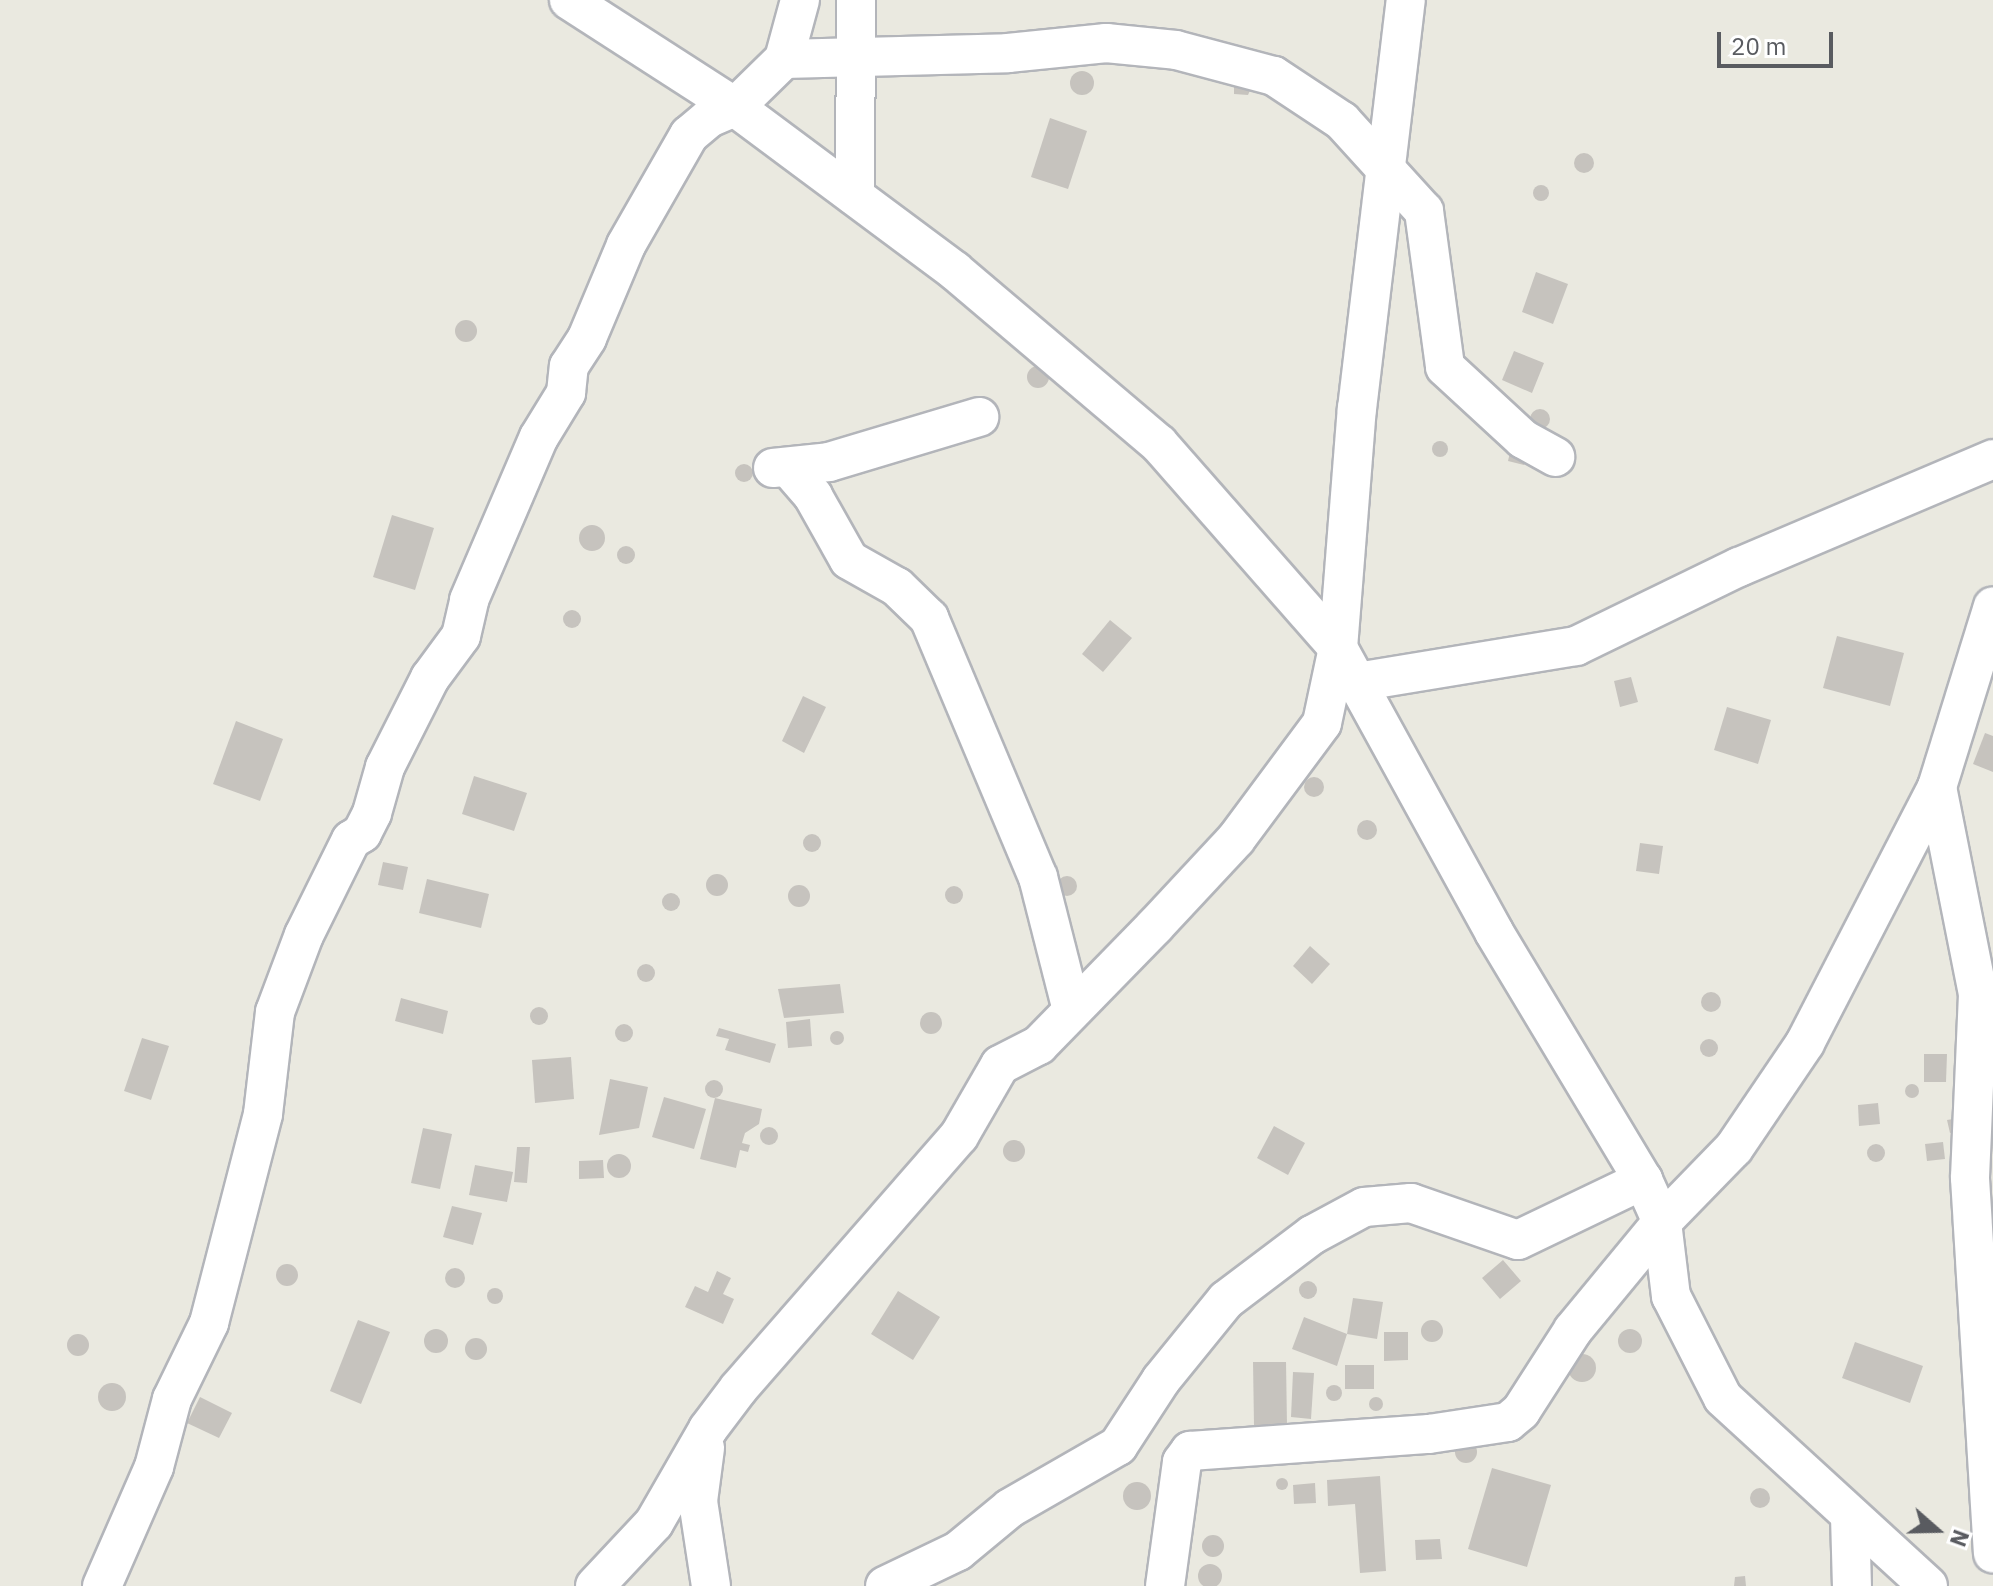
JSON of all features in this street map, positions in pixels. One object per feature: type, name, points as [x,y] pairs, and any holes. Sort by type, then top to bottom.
[{"type":"street","points":[[569,0],[735,107],[955,271],[1159,444],[1338,648],[1494,932],[1643,1180],[1662,1222],[1671,1296],[1723,1398],[1928,1586]]},
{"type":"street","points":[[102,1586],[154,1467],[172,1399],[209,1323],[263,1114],[275,1012],[304,935],[351,840],[367,823],[385,767],[430,678],[461,636],[469,600],[539,437],[566,393],[569,366],[587,338],[626,245],[689,135],[709,118],[735,107],[784,59],[800,0]]},
{"type":"street","points":[[855,196],[856,0]]},
{"type":"street","points":[[595,1586],[654,1523],[708,1429],[959,1136],[1000,1065],[1039,1045],[1236,839],[1322,723],[1338,648],[1357,409],[1390,172],[1406,0]]},
{"type":"street","points":[[784,59],[1008,53],[1106,43],[1210,57],[1274,76],[1309,95],[1364,142],[1424,211],[1445,367],[1523,439],[1555,457]]},
{"type":"street","points":[[979,417],[829,462],[781,468],[819,505],[849,560],[897,587],[929,618],[1038,877],[1072,1010]]},
{"type":"street","points":[[1357,682],[1576,646],[1739,567],[1993,459]]},
{"type":"street","points":[[1165,1586],[1182,1462],[1190,1451],[1429,1434],[1508,1422],[1521,1411],[1573,1330],[1662,1222],[1734,1148],[1774,1092],[1864,936],[1937,787],[1993,606]]},
{"type":"street","points":[[1937,787],[1978,994],[1970,1178],[1993,1553]]},
{"type":"street","points":[[885,1586],[958,1551],[1010,1508],[1118,1446],[1161,1380],[1226,1300],[1312,1235],[1364,1207],[1411,1203],[1518,1240],[1643,1180]]},
{"type":"street","points":[[708,1429],[698,1501],[711,1586]]},
{"type":"street","points":[[1850,1516],[1852,1586]]},
{"type":"building","points":[[1082,71],[1091,74],[1094,83],[1091,92],[1082,95],[1073,92],[1070,83],[1073,74]]},
{"type":"building","points":[[1234,80],[1251,88],[1248,95],[1234,94]]},
{"type":"building","points":[[1050,118],[1087,131],[1068,189],[1031,177]]},
{"type":"building","points":[[1584,153],[1591,156],[1594,163],[1591,170],[1584,173],[1577,170],[1574,163],[1577,156]]},
{"type":"building","points":[[1538,185],[1544,185],[1549,193],[1547,199],[1538,201],[1533,196],[1533,190]]},
{"type":"building","points":[[1536,272],[1568,284],[1553,324],[1522,312]]},
{"type":"building","points":[[466,320],[474,323],[477,331],[474,339],[466,342],[458,339],[455,331],[458,323]]},
{"type":"building","points":[[1514,351],[1544,363],[1532,393],[1502,380]]},
{"type":"building","points":[[1038,366],[1046,369],[1049,377],[1046,385],[1038,388],[1030,385],[1027,377],[1030,369]]},
{"type":"building","points":[[1540,409],[1547,412],[1550,419],[1547,426],[1540,429],[1533,426],[1530,419],[1533,412]]},
{"type":"building","points":[[1440,441],[1446,443],[1446,455],[1440,457],[1434,455],[1432,449],[1434,443]]},
{"type":"building","points":[[1511,448],[1528,460],[1524,465],[1508,461]]},
{"type":"building","points":[[744,464],[753,473],[744,482],[735,473]]},
{"type":"building","points":[[392,515],[434,528],[415,590],[373,577]]},
{"type":"building","points":[[592,525],[601,529],[605,538],[601,547],[592,551],[583,547],[579,538],[583,529]]},
{"type":"building","points":[[626,546],[635,555],[626,564],[617,555]]},
{"type":"building","points":[[568,610],[576,610],[581,619],[579,626],[568,628],[563,623],[563,615]]},
{"type":"building","points":[[1110,620],[1132,638],[1103,672],[1082,654]]},
{"type":"building","points":[[1837,636],[1904,653],[1890,706],[1823,688]]},
{"type":"building","points":[[1631,677],[1638,702],[1620,707],[1614,681]]},
{"type":"building","points":[[803,696],[826,707],[804,753],[782,741]]},
{"type":"building","points":[[1727,707],[1771,720],[1758,764],[1714,750]]},
{"type":"building","points":[[236,721],[283,739],[260,801],[213,784]]},
{"type":"building","points":[[1985,733],[1993,736],[1993,772],[1973,764]]},
{"type":"building","points":[[474,776],[527,793],[514,831],[462,814]]},
{"type":"building","points":[[1310,777],[1318,777],[1324,787],[1318,797],[1310,797],[1304,791],[1304,783]]},
{"type":"building","points":[[1363,820],[1371,820],[1377,830],[1371,840],[1363,840],[1357,834],[1357,826]]},
{"type":"building","points":[[812,834],[821,843],[812,852],[803,843]]},
{"type":"building","points":[[1640,843],[1663,846],[1659,874],[1636,871]]},
{"type":"building","points":[[383,862],[408,867],[403,890],[378,885]]},
{"type":"building","points":[[717,874],[725,877],[728,885],[725,893],[717,896],[709,893],[706,885],[709,877]]},
{"type":"building","points":[[1067,876],[1074,879],[1077,886],[1074,893],[1067,896],[1060,893],[1057,886],[1060,879]]},
{"type":"building","points":[[427,879],[489,894],[481,928],[419,913]]},
{"type":"building","points":[[799,885],[807,888],[810,896],[807,904],[799,907],[791,904],[788,896],[791,888]]},
{"type":"building","points":[[954,886],[963,895],[954,904],[945,895]]},
{"type":"building","points":[[671,893],[680,902],[671,911],[662,902]]},
{"type":"building","points":[[1310,946],[1330,964],[1312,984],[1293,966]]},
{"type":"building","points":[[646,964],[655,973],[646,982],[637,973]]},
{"type":"building","points":[[840,984],[844,1013],[784,1018],[778,989]]},
{"type":"building","points":[[1711,992],[1718,995],[1721,1002],[1718,1009],[1711,1012],[1704,1009],[1701,1002],[1704,995]]},
{"type":"building","points":[[401,998],[448,1011],[443,1034],[395,1021]]},
{"type":"building","points":[[539,1007],[548,1016],[539,1025],[530,1016]]},
{"type":"building","points":[[931,1012],[939,1015],[942,1023],[939,1031],[931,1034],[923,1031],[920,1023],[923,1015]]},
{"type":"building","points":[[810,1019],[812,1046],[788,1048],[786,1022]]},
{"type":"building","points":[[624,1024],[633,1033],[624,1042],[615,1033]]},
{"type":"building","points":[[719,1028],[776,1044],[770,1063],[725,1050],[729,1039],[716,1036]]},
{"type":"building","points":[[837,1031],[844,1038],[837,1045],[830,1038]]},
{"type":"building","points":[[142,1038],[169,1046],[151,1100],[124,1091]]},
{"type":"building","points":[[1709,1039],[1718,1048],[1709,1057],[1700,1048]]},
{"type":"building","points":[[1924,1054],[1947,1054],[1946,1082],[1924,1082]]},
{"type":"building","points":[[571,1057],[574,1099],[535,1103],[532,1060]]},
{"type":"building","points":[[610,1079],[648,1087],[639,1128],[599,1135]]},
{"type":"building","points":[[714,1080],[723,1089],[714,1098],[705,1089]]},
{"type":"building","points":[[1912,1084],[1919,1091],[1912,1098],[1905,1091]]},
{"type":"building","points":[[664,1097],[706,1109],[694,1149],[652,1137]]},
{"type":"building","points":[[715,1098],[762,1109],[759,1124],[745,1133],[742,1143],[750,1145],[748,1152],[740,1150],[736,1168],[700,1159]]},
{"type":"building","points":[[1878,1103],[1880,1124],[1859,1126],[1858,1105]]},
{"type":"building","points":[[1959,1118],[1961,1131],[1950,1133],[1947,1120]]},
{"type":"building","points":[[1274,1126],[1305,1143],[1288,1175],[1257,1158]]},
{"type":"building","points":[[765,1127],[773,1127],[778,1136],[776,1143],[765,1145],[760,1140],[760,1132]]},
{"type":"building","points":[[423,1128],[452,1134],[440,1189],[411,1183]]},
{"type":"building","points":[[1014,1140],[1022,1143],[1025,1151],[1022,1159],[1014,1162],[1006,1159],[1003,1151],[1006,1143]]},
{"type":"building","points":[[1943,1142],[1945,1159],[1927,1161],[1925,1144]]},
{"type":"building","points":[[1872,1144],[1880,1144],[1885,1153],[1883,1160],[1872,1162],[1867,1157],[1867,1149]]},
{"type":"building","points":[[517,1147],[530,1147],[527,1183],[514,1182]]},
{"type":"building","points":[[619,1154],[630,1161],[631,1166],[624,1177],[619,1178],[608,1171],[607,1166],[614,1155]]},
{"type":"building","points":[[603,1160],[604,1178],[579,1179],[579,1161]]},
{"type":"building","points":[[475,1165],[513,1172],[507,1202],[469,1195]]},
{"type":"building","points":[[452,1206],[482,1213],[473,1245],[443,1237]]},
{"type":"building","points":[[1503,1260],[1521,1281],[1500,1299],[1482,1278]]},
{"type":"building","points":[[287,1264],[295,1267],[298,1275],[295,1283],[287,1286],[279,1283],[276,1275],[279,1267]]},
{"type":"building","points":[[455,1268],[462,1271],[465,1278],[462,1285],[455,1288],[448,1285],[445,1278],[448,1271]]},
{"type":"building","points":[[717,1271],[731,1278],[723,1294],[734,1299],[723,1324],[685,1307],[695,1286],[708,1292]]},
{"type":"building","points":[[1308,1281],[1317,1290],[1308,1299],[1299,1290]]},
{"type":"building","points":[[492,1288],[498,1288],[503,1296],[501,1302],[492,1304],[487,1299],[487,1293]]},
{"type":"building","points":[[898,1291],[940,1317],[913,1360],[871,1334]]},
{"type":"building","points":[[1353,1298],[1383,1302],[1377,1339],[1347,1334]]},
{"type":"building","points":[[1304,1317],[1347,1334],[1337,1366],[1292,1349]]},
{"type":"building","points":[[358,1320],[390,1332],[361,1404],[330,1391]]},
{"type":"building","points":[[1432,1320],[1440,1323],[1443,1331],[1440,1339],[1432,1342],[1424,1339],[1421,1331],[1424,1323]]},
{"type":"building","points":[[436,1329],[445,1332],[448,1341],[445,1350],[436,1353],[427,1350],[424,1341],[427,1332]]},
{"type":"building","points":[[1630,1329],[1639,1332],[1642,1341],[1639,1350],[1630,1353],[1621,1350],[1618,1341],[1621,1332]]},
{"type":"building","points":[[1384,1332],[1408,1332],[1408,1360],[1384,1361]]},
{"type":"building","points":[[78,1334],[86,1337],[89,1345],[86,1353],[78,1356],[70,1353],[67,1345],[70,1337]]},
{"type":"building","points":[[476,1338],[484,1341],[487,1349],[484,1357],[476,1360],[468,1357],[465,1349],[468,1341]]},
{"type":"building","points":[[1855,1342],[1923,1366],[1910,1403],[1842,1378]]},
{"type":"building","points":[[1582,1354],[1592,1358],[1596,1368],[1592,1378],[1582,1382],[1572,1378],[1568,1368],[1572,1358]]},
{"type":"building","points":[[1253,1362],[1286,1362],[1287,1425],[1254,1425]]},
{"type":"building","points":[[1345,1365],[1374,1365],[1374,1389],[1345,1389]]},
{"type":"building","points":[[1293,1372],[1314,1373],[1311,1419],[1291,1417]]},
{"type":"building","points":[[112,1383],[122,1387],[126,1397],[122,1407],[112,1411],[102,1407],[98,1397],[102,1387]]},
{"type":"building","points":[[1334,1385],[1340,1387],[1340,1399],[1334,1401],[1328,1399],[1326,1393],[1328,1387]]},
{"type":"building","points":[[200,1397],[232,1413],[219,1438],[187,1423]]},
{"type":"building","points":[[1376,1397],[1383,1404],[1376,1411],[1369,1404]]},
{"type":"building","points":[[1462,1441],[1470,1441],[1477,1452],[1470,1463],[1462,1463],[1455,1456],[1455,1448]]},
{"type":"building","points":[[1492,1468],[1551,1485],[1527,1567],[1468,1549]]},
{"type":"building","points":[[1380,1476],[1386,1571],[1360,1573],[1355,1504],[1328,1506],[1327,1480]]},
{"type":"building","points":[[1277,1479],[1287,1479],[1287,1489],[1277,1489]]},
{"type":"building","points":[[1137,1482],[1147,1486],[1151,1496],[1147,1506],[1137,1510],[1127,1506],[1123,1496],[1127,1486]]},
{"type":"building","points":[[1315,1483],[1316,1503],[1294,1504],[1293,1485]]},
{"type":"building","points":[[1760,1488],[1767,1491],[1770,1498],[1767,1505],[1760,1508],[1753,1505],[1750,1498],[1753,1491]]},
{"type":"building","points":[[1213,1535],[1221,1538],[1224,1546],[1221,1554],[1213,1557],[1205,1554],[1202,1546],[1205,1538]]},
{"type":"building","points":[[1440,1539],[1442,1559],[1416,1560],[1415,1540]]},
{"type":"building","points":[[1210,1564],[1219,1567],[1222,1576],[1219,1585],[1210,1588],[1201,1585],[1198,1576],[1201,1567]]},
{"type":"building","points":[[1745,1576],[1746,1586],[1734,1586],[1735,1577]]}]
